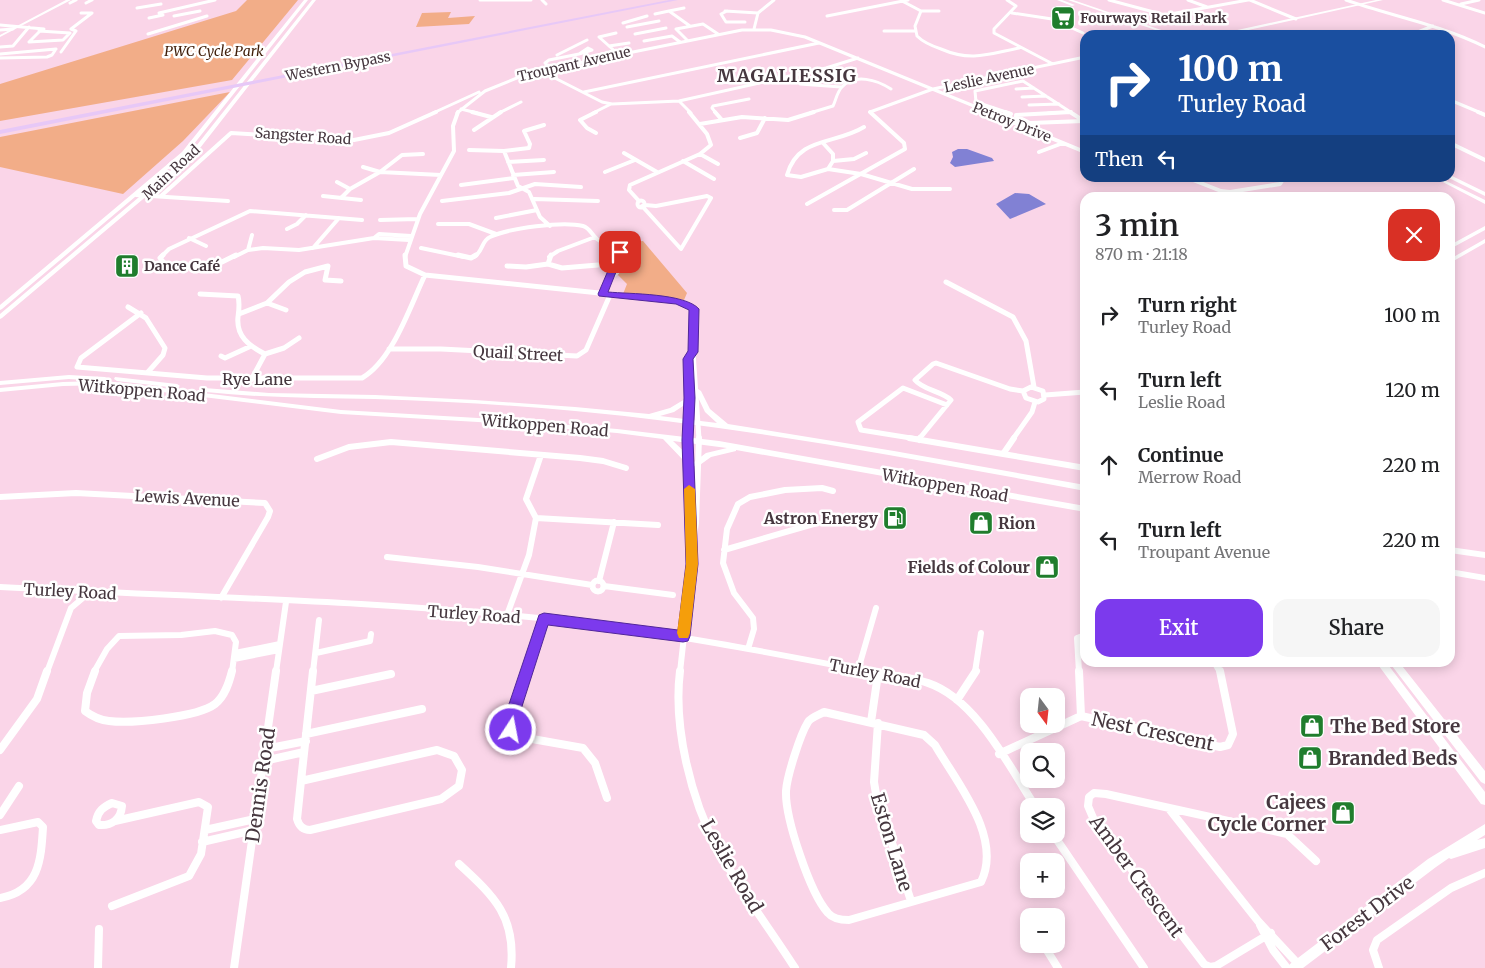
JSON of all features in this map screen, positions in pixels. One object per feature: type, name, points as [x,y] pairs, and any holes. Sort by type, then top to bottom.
[{"type":"highway","name":"Western Bypass","points":[[0,127],[656,2],[677,0]]},
{"type":"highway","name":"Western Bypass","points":[[0,132],[656,2]]},
{"type":"main road","name":"Main Road","points":[[0,308],[136,195],[194,142],[306,0]]},
{"type":"main road","name":"Main Road","points":[[0,317],[146,196],[191,156],[314,0]]},
{"type":"main road","points":[[1058,0],[1148,30]]},
{"type":"main road","points":[[1070,0],[1164,30]]},
{"type":"main road","points":[[1245,30],[1362,6],[1382,0]]},
{"type":"main road","points":[[0,36],[69,2]]},
{"type":"main road","points":[[1133,20],[1160,30]]},
{"type":"main road","points":[[1240,30],[1274,24]]},
{"type":"main road","points":[[1455,179],[1485,194]]},
{"type":"main road","points":[[1445,182],[1485,204]]},
{"type":"main road","points":[[1455,244],[1485,228]]},
{"type":"main road","points":[[1455,258],[1485,241]]},
{"type":"main road","name":"Witkoppen Road","points":[[0,382],[87,377],[259,395],[461,401],[646,417],[727,427],[1080,487]]},
{"type":"main road","name":"Witkoppen Road","points":[[0,390],[63,384],[105,383],[341,412],[558,425],[699,441],[1080,508]]},
{"type":"main road","points":[[698,391],[709,413],[727,427]]},
{"type":"main road","points":[[646,417],[672,410],[690,398]]},
{"type":"main road","points":[[666,438],[688,460]]},
{"type":"main road","points":[[697,464],[712,454],[740,448]]},
{"type":"main road","points":[[1455,551],[1485,555]]},
{"type":"main road","points":[[1455,573],[1485,578]]},
{"type":"main road","points":[[1384,667],[1485,800]]},
{"type":"main road","points":[[1397,667],[1485,779]]},
{"type":"main road","name":"Forest Drive","points":[[1297,966],[1439,859],[1485,828]]},
{"type":"main road","name":"Forest Drive","points":[[1439,859],[1485,843]]},
{"type":"street","points":[[69,2],[76,0]]},
{"type":"street","points":[[86,3],[92,0]]},
{"type":"street","points":[[156,0],[172,11],[174,16],[184,23]]},
{"type":"street","points":[[150,18],[214,0]]},
{"type":"street","points":[[480,0],[531,0]]},
{"type":"street","points":[[542,0],[546,4]]},
{"type":"street","points":[[754,29],[758,13],[774,0]]},
{"type":"street","points":[[827,16],[908,0]]},
{"type":"street","points":[[1007,0],[1016,5],[1012,13],[994,31],[1020,48],[1053,64]]},
{"type":"street","points":[[1109,0],[1162,15],[1249,0],[1296,19]]},
{"type":"street","points":[[1188,0],[1209,8]]},
{"type":"street","points":[[1346,0],[1445,30]]},
{"type":"street","points":[[1443,0],[1485,13]]},
{"type":"street","points":[[1460,4],[1479,0]]},
{"type":"street","points":[[902,1],[921,11],[939,11]]},
{"type":"street","points":[[137,8],[161,4]]},
{"type":"street","points":[[655,14],[684,8]]},
{"type":"street","points":[[159,13],[172,11]]},
{"type":"street","points":[[174,16],[200,11]]},
{"type":"street","points":[[669,11],[690,26]]},
{"type":"street","points":[[745,22],[726,22],[721,14],[725,11],[758,13]]},
{"type":"street","points":[[921,11],[914,25],[914,31],[921,42],[963,57],[1020,48]]},
{"type":"street","points":[[71,29],[92,13],[82,13]]},
{"type":"street","points":[[1012,13],[1049,18],[1080,31]]},
{"type":"street","points":[[148,34],[207,16]]},
{"type":"street","points":[[623,23],[647,16]]},
{"type":"street","points":[[641,17],[646,24]]},
{"type":"street","points":[[627,27],[659,21]]},
{"type":"street","points":[[687,40],[676,30],[703,24],[718,34]]},
{"type":"street","points":[[0,25],[17,28]]},
{"type":"street","points":[[640,25],[648,31]]},
{"type":"street","points":[[1423,30],[1433,26]]},
{"type":"street","points":[[10,50],[29,27]]},
{"type":"street","points":[[0,30],[29,27],[71,29],[76,31],[60,52]]},
{"type":"street","points":[[635,34],[666,28]]},
{"type":"street","points":[[39,31],[70,33],[63,40],[29,42],[39,31],[45,29]]},
{"type":"street","name":"Troupant Avenue","points":[[461,109],[491,89],[518,76],[538,70],[718,34],[754,29],[789,32],[939,92]]},
{"type":"street","points":[[655,30],[664,37]]},
{"type":"street","points":[[884,31],[914,31]]},
{"type":"street","points":[[616,33],[599,36],[618,54]]},
{"type":"street","points":[[1455,33],[1485,47]]},
{"type":"street","points":[[644,41],[672,36],[680,42]]},
{"type":"street","points":[[550,67],[546,62],[587,40]]},
{"type":"street","points":[[609,46],[629,43]]},
{"type":"street","points":[[584,92],[820,43]]},
{"type":"street","points":[[0,47],[13,46]]},
{"type":"street","points":[[0,54],[56,49],[52,55],[47,56],[0,58]]},
{"type":"street","points":[[14,55],[17,52]]},
{"type":"street","points":[[554,58],[578,54]]},
{"type":"street","points":[[538,70],[602,102],[612,104],[679,101],[826,68],[858,58]]},
{"type":"street","name":"Leslie Avenue","points":[[861,174],[905,150],[904,143],[889,128],[879,126],[876,117],[870,112],[933,90],[1080,60]]},
{"type":"street","name":"Leslie Avenue","points":[[895,104],[1053,64]]},
{"type":"street","points":[[826,68],[850,82]]},
{"type":"street","points":[[700,124],[742,117],[791,119],[832,106],[835,104],[841,88],[850,82],[872,79],[891,88]]},
{"type":"street","points":[[1080,118],[1021,81],[975,91],[976,102],[1014,115],[1030,124],[1080,121]]},
{"type":"street","points":[[800,84],[841,88]]},
{"type":"street","points":[[1016,89],[1034,88]]},
{"type":"street","name":"Sangster Road","points":[[161,196],[231,133],[245,132],[362,140],[398,130],[455,101],[491,89]]},
{"type":"street","name":"Petroy Drive","points":[[939,92],[1080,150]]},
{"type":"street","points":[[1022,97],[1046,96]]},
{"type":"street","points":[[722,120],[712,108],[713,106],[749,99]]},
{"type":"street","points":[[644,206],[656,206],[707,196],[711,198],[681,249],[678,248],[644,206],[645,202],[639,201],[629,187],[657,172],[709,149],[711,143],[700,124],[679,101]]},
{"type":"street","points":[[521,102],[491,117],[461,109],[455,117],[452,124],[454,151],[417,219],[403,256],[404,262],[409,269],[425,275],[688,304],[694,309],[693,352]]},
{"type":"street","points":[[1455,102],[1485,115]]},
{"type":"street","points":[[596,133],[586,128],[580,120],[612,104]]},
{"type":"street","points":[[1029,105],[1059,104]]},
{"type":"street","points":[[1004,119],[1014,115],[1072,112]]},
{"type":"street","points":[[474,130],[493,119],[491,117]]},
{"type":"street","points":[[740,138],[757,133],[765,118]]},
{"type":"street","points":[[469,150],[504,151],[530,147],[524,131],[544,125]]},
{"type":"street","points":[[864,127],[854,135],[796,151],[787,174],[792,177],[801,177],[828,169],[861,174],[916,189],[950,189]]},
{"type":"street","points":[[823,143],[833,153],[833,161],[828,169]]},
{"type":"street","points":[[1039,152],[1063,143]]},
{"type":"street","points":[[1455,145],[1485,160]]},
{"type":"street","points":[[504,151],[518,187],[525,189],[534,199],[540,218],[550,226]]},
{"type":"street","points":[[624,153],[657,172]]},
{"type":"street","points":[[833,161],[854,159],[866,153]]},
{"type":"street","points":[[341,198],[350,188],[380,172],[403,154],[423,154]]},
{"type":"street","points":[[700,154],[718,164]]},
{"type":"street","points":[[508,162],[544,160]]},
{"type":"street","points":[[606,172],[635,160]]},
{"type":"street","points":[[683,161],[714,179]]},
{"type":"street","points":[[363,167],[380,172],[441,175]]},
{"type":"street","points":[[834,210],[844,211],[892,184],[914,169]]},
{"type":"street","points":[[461,185],[554,172]]},
{"type":"street","points":[[807,204],[861,174]]},
{"type":"street","points":[[337,182],[350,188]]},
{"type":"street","points":[[1199,182],[1225,192],[1280,184],[1282,182]]},
{"type":"street","points":[[442,202],[510,193],[538,184],[581,187]]},
{"type":"street","points":[[136,195],[228,202]]},
{"type":"street","points":[[323,196],[361,200]]},
{"type":"street","points":[[534,199],[598,200]]},
{"type":"street","points":[[496,218],[537,210]]},
{"type":"street","points":[[362,220],[250,211],[189,238],[160,256],[169,269],[220,263],[248,250],[268,247],[296,250],[374,238],[410,238]]},
{"type":"street","points":[[287,229],[297,224],[306,215]]},
{"type":"street","points":[[313,248],[339,218]]},
{"type":"street","points":[[380,220],[417,219]]},
{"type":"street","points":[[438,224],[469,224],[496,234]]},
{"type":"street","points":[[421,248],[471,258],[479,254],[486,240],[496,234],[550,226],[582,226],[590,230],[595,237],[620,247],[625,251],[625,257],[618,272],[609,279],[602,294]]},
{"type":"street","points":[[248,250],[252,235]]},
{"type":"street","points":[[548,264],[549,257],[555,252],[579,245],[595,237]]},
{"type":"street","points":[[189,238],[206,246]]},
{"type":"street","points":[[507,266],[526,267],[548,264],[562,268],[598,265]]},
{"type":"street","points":[[239,314],[267,302],[298,276],[328,266],[325,280],[341,282]]},
{"type":"street","points":[[388,349],[425,275]]},
{"type":"street","points":[[946,282],[1013,317],[1020,324],[1025,334],[1034,387]]},
{"type":"street","points":[[200,294],[236,295],[240,301],[238,326],[249,347],[266,354],[284,348],[299,338]]},
{"type":"street","name":"Quail Street","points":[[388,349],[441,349],[577,356],[586,350],[610,295]]},
{"type":"street","points":[[267,302],[286,310]]},
{"type":"street","points":[[128,308],[147,317],[166,350],[164,355],[148,372]]},
{"type":"street","name":"Rye Lane","points":[[141,313],[81,358],[76,365],[81,368],[109,368],[206,378],[251,380],[367,377],[374,372],[388,349]]},
{"type":"street","points":[[221,356],[225,358],[249,347]]},
{"type":"street","name":"Leslie Road","points":[[693,352],[698,391],[699,441],[696,523],[678,672],[678,708],[682,747],[690,780],[718,850],[795,968]]},
{"type":"street","name":"Leslie Road","points":[[692,548],[687,440],[690,398],[688,359],[693,352]]},
{"type":"street","points":[[251,380],[266,354]]},
{"type":"street","points":[[1045,395],[1042,400],[1034,402],[1026,398],[1023,391],[936,363],[858,422],[858,426],[861,430],[1080,467]]},
{"type":"street","points":[[915,380],[918,384],[950,400],[919,440]]},
{"type":"street","points":[[1023,391],[1026,388],[1034,387],[1041,390],[1045,395]]},
{"type":"street","points":[[904,388],[947,405]]},
{"type":"street","points":[[1045,395],[1080,392]]},
{"type":"street","points":[[1003,454],[1032,412],[1034,402]]},
{"type":"street","points":[[317,460],[349,447],[392,442],[591,459],[626,468]]},
{"type":"street","points":[[507,615],[523,575],[532,545],[536,518],[526,499],[541,455]]},
{"type":"street","points":[[748,648],[754,623],[732,587],[723,562],[727,529],[742,500],[785,490],[822,488],[833,491]]},
{"type":"street","name":"Lewis Avenue","points":[[0,497],[76,493],[265,503],[270,511],[268,517],[221,598]]},
{"type":"street","points":[[536,518],[658,525]]},
{"type":"street","points":[[602,583],[614,522]]},
{"type":"street","points":[[724,550],[818,523]]},
{"type":"street","points":[[387,557],[592,585],[602,583],[673,595]]},
{"type":"street","name":"Turley Road","points":[[0,587],[507,615],[683,636],[878,674],[935,686],[957,700],[972,715],[1030,798]]},
{"type":"street","points":[[0,750],[37,699],[70,608],[90,592]]},
{"type":"street","name":"Dennis Road","points":[[234,968],[286,602]]},
{"type":"street","points":[[858,670],[876,608]]},
{"type":"street","points":[[544,619],[510,722],[511,730],[521,737],[583,748],[595,763],[607,798]]},
{"type":"street","points":[[301,781],[436,750],[444,750],[452,755],[463,774],[460,786],[456,791],[440,799],[305,830],[300,827],[297,818],[304,752],[311,691],[316,653],[319,620]]},
{"type":"street","points":[[225,632],[235,638],[235,656],[224,696],[221,701],[208,708],[123,723],[93,717],[85,711],[97,666],[107,648],[119,636],[225,632]]},
{"type":"street","points":[[957,700],[976,671],[981,632]]},
{"type":"street","points":[[316,653],[370,641],[371,634]]},
{"type":"street","name":"Nest Crescent","points":[[1080,636],[1077,638],[1081,716]]},
{"type":"street","points":[[235,656],[280,647]]},
{"type":"street","name":"Nest Crescent","points":[[1000,754],[1081,716],[1220,747],[1228,745],[1233,734],[1220,670],[1218,667]]},
{"type":"street","points":[[311,691],[391,674]]},
{"type":"street","name":"Eston Lane","points":[[878,674],[874,722],[874,782],[876,794],[911,902]]},
{"type":"street","points":[[265,749],[306,737],[422,709]]},
{"type":"street","points":[[824,712],[874,722],[918,733],[935,745],[980,820],[985,833],[986,868],[981,882],[972,886],[850,920],[834,918],[828,913],[813,886],[796,843],[787,802],[788,782],[808,722],[812,718],[824,712]]},
{"type":"street","points":[[264,762],[304,752]]},
{"type":"street","points":[[0,815],[19,786]]},
{"type":"street","name":"Amber Crescent","points":[[1268,935],[1216,966],[1210,967],[1204,964],[1094,820],[1088,802],[1089,797],[1099,792],[1170,810],[1287,834],[1316,861]]},
{"type":"street","points":[[112,906],[189,876],[197,866],[208,807],[198,802],[115,821]]},
{"type":"street","points":[[1170,810],[1258,921],[1287,968]]},
{"type":"street","points":[[205,830],[256,819]]},
{"type":"street","points":[[0,830],[38,822],[43,827],[37,867],[33,879],[20,894],[0,898]]},
{"type":"street","points":[[202,842],[254,830]]},
{"type":"street","points":[[1059,843],[1144,968]]},
{"type":"street","points":[[458,864],[474,877],[500,911],[507,925],[513,949],[511,968]]},
{"type":"street","points":[[1379,968],[1373,951],[1377,940],[1451,888],[1485,873]]},
{"type":"street","points":[[98,968],[99,929]]},
{"type":"street","points":[[1268,935],[1297,966]]},
{"type":"street","points":[[1049,953],[1058,968]]},
{"type":"green space","name":"PWC Cycle Park","points":[[247,0],[298,0],[232,80],[0,121],[0,84],[236,11]]},
{"type":"green space","points":[[451,12],[448,18],[475,16],[469,24],[416,27],[422,13]]},
{"type":"green space","name":"PWC Cycle Park","points":[[230,92],[183,141],[123,194],[0,167],[0,137]]},
{"type":"green space","points":[[643,241],[687,293],[684,300],[623,294],[627,284],[618,275],[629,252],[621,243]]},
{"type":"shaded area","points":[[958,149],[967,149],[992,158],[994,161],[955,167],[950,163],[953,157],[952,152]]},
{"type":"shaded area","points":[[1015,193],[1029,194],[1046,204],[1010,219],[996,204]]},
{"type":"slow traffic","points":[[684,633],[692,564],[689,489]]},
{"type":"place","name":"Fourways Retail Park","points":[[1063,18]]},
{"type":"place","name":"Dance Café","points":[[127,266]]},
{"type":"place","name":"Astron Energy","points":[[895,518]]},
{"type":"place","name":"Rion","points":[[981,523]]},
{"type":"place","name":"Fields of Colour","points":[[1047,567]]},
{"type":"place","name":"The Bed Store","points":[[1312,726]]},
{"type":"place","name":"Branded Beds","points":[[1310,758]]},
{"type":"place","name":"Cajees Cycle Corner","points":[[1343,813]]},
{"type":"district","name":"MAGALIESSIG","points":[[787,76]]},
{"type":"route","points":[[511,730],[510,722],[544,619],[683,636],[692,564],[687,440],[690,398],[688,359],[693,352],[694,309],[688,304],[676,302],[602,294],[620,252]]}]
